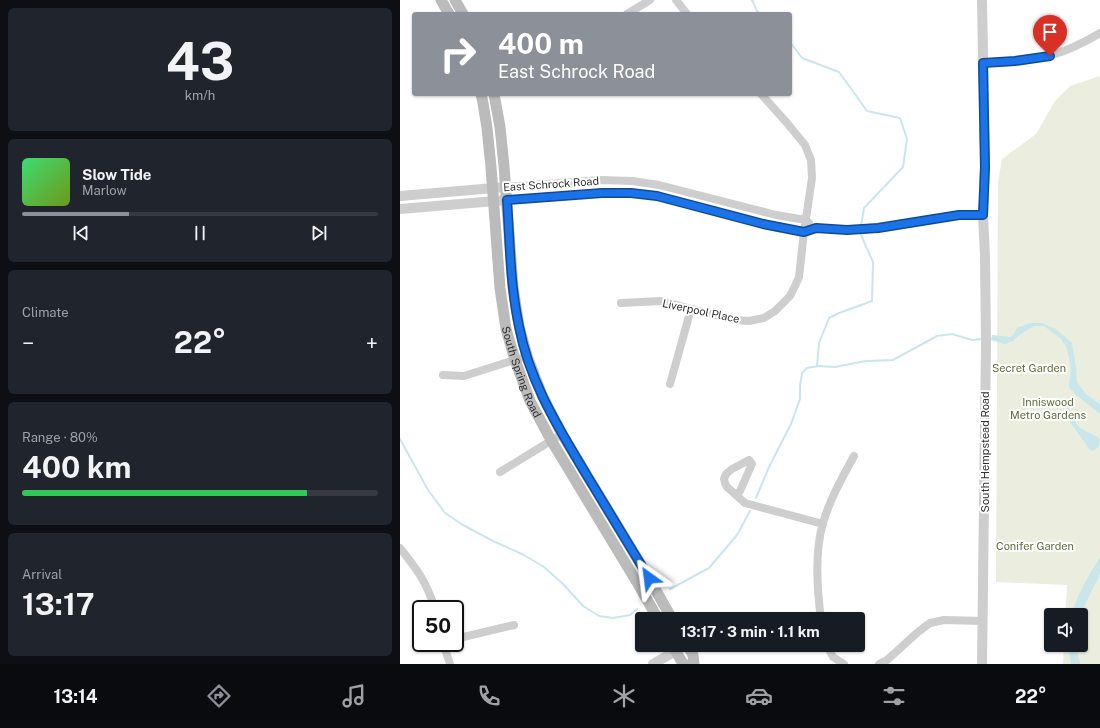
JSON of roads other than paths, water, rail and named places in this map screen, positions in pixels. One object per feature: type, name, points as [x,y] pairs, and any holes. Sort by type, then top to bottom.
[{"type":"main road","points":[[441,0],[448,12]]},
{"type":"main road","points":[[455,0],[462,12]]},
{"type":"main road","name":"South Spring Road","points":[[481,96],[487,128],[493,188],[500,288],[506,329],[515,360],[530,401],[551,440],[654,612]]},
{"type":"main road","name":"South Spring Road","points":[[494,96],[500,127],[506,187],[513,287],[519,326],[527,356],[542,396],[562,434],[668,612]]},
{"type":"main road","points":[[676,652],[681,663]]},
{"type":"street","points":[[630,12],[650,0]]},
{"type":"street","points":[[676,0],[685,12]]},
{"type":"street","name":"South Hempstead Road","points":[[982,0],[985,167],[983,215],[986,339],[982,664]]},
{"type":"street","points":[[983,63],[1050,56],[1073,47],[1100,33]]},
{"type":"street","name":"Liverpool Place","points":[[621,303],[661,301],[735,320],[749,320],[764,318],[775,311],[790,296],[796,286],[799,276],[812,178],[811,160],[805,145],[763,96]]},
{"type":"street","name":"East Schrock Road","points":[[400,196],[602,180],[632,181],[659,185],[776,215],[806,220],[816,228]]},
{"type":"street","name":"East Schrock Road","points":[[400,209],[494,200],[631,193],[657,196],[714,210],[761,224],[804,232],[816,228],[847,230],[878,228],[959,215],[983,215]]},
{"type":"street","points":[[670,384],[692,310]]},
{"type":"street","points":[[443,375],[464,376],[527,356]]},
{"type":"street","points":[[500,472],[562,434]]},
{"type":"street","points":[[820,612],[818,586],[818,551],[823,524],[835,491],[854,456]]},
{"type":"street","points":[[736,495],[745,503],[823,524]]},
{"type":"street","points":[[400,548],[424,580],[432,600]]},
{"type":"street","points":[[879,664],[888,660],[918,632],[930,624],[944,620],[983,621]]},
{"type":"street","points":[[464,637],[514,625]]},
{"type":"street","points":[[446,652],[450,664]]},
{"type":"street","points":[[653,664],[669,652]]},
{"type":"street","points":[[830,652],[833,657],[844,664]]},
{"type":"street","points":[[681,663],[694,660]]},
{"type":"water","points":[[1030,323],[1042,323],[1056,329],[1072,343],[1077,382],[1086,394],[1100,404],[1100,414],[1075,394],[1069,387],[1071,366],[1066,346],[1061,339],[1044,326],[1034,326],[1013,341],[1005,344],[991,340],[992,335],[1010,337],[1017,328]]},
{"type":"water","points":[[1067,407],[1079,427],[1100,439],[1095,450],[1090,450],[1070,422],[1066,410]]},
{"type":"water","points":[[1100,558],[1100,574],[1083,608],[1074,608],[1083,586]]},
{"type":"water","points":[[1069,652],[1077,652],[1080,664],[1071,664]]},
{"type":"waterway","points":[[752,0],[758,12]]},
{"type":"waterway","points":[[792,45],[802,58],[839,72],[867,111],[900,118],[907,139],[903,167],[864,208],[861,226]]},
{"type":"waterway","points":[[817,366],[819,343],[829,318],[872,301],[873,262],[861,235],[861,230]]},
{"type":"waterway","points":[[756,498],[769,467],[791,424],[800,399],[802,373],[807,368],[819,366],[835,367],[866,361],[893,360],[937,336],[952,334],[972,340],[982,339]]},
{"type":"waterway","points":[[400,439],[428,490],[445,513],[463,525],[524,555],[544,567],[563,584],[583,606],[599,616],[613,618],[630,615],[637,609]]},
{"type":"waterway","points":[[670,589],[709,568],[737,535],[750,511]]},
{"type":"park label","name":"Secret Garden","points":[[1029,368]]},
{"type":"park label","name":"Inniswood Metro Gardens","points":[[1048,408]]},
{"type":"park label","name":"Conifer Garden","points":[[1035,546]]}]
